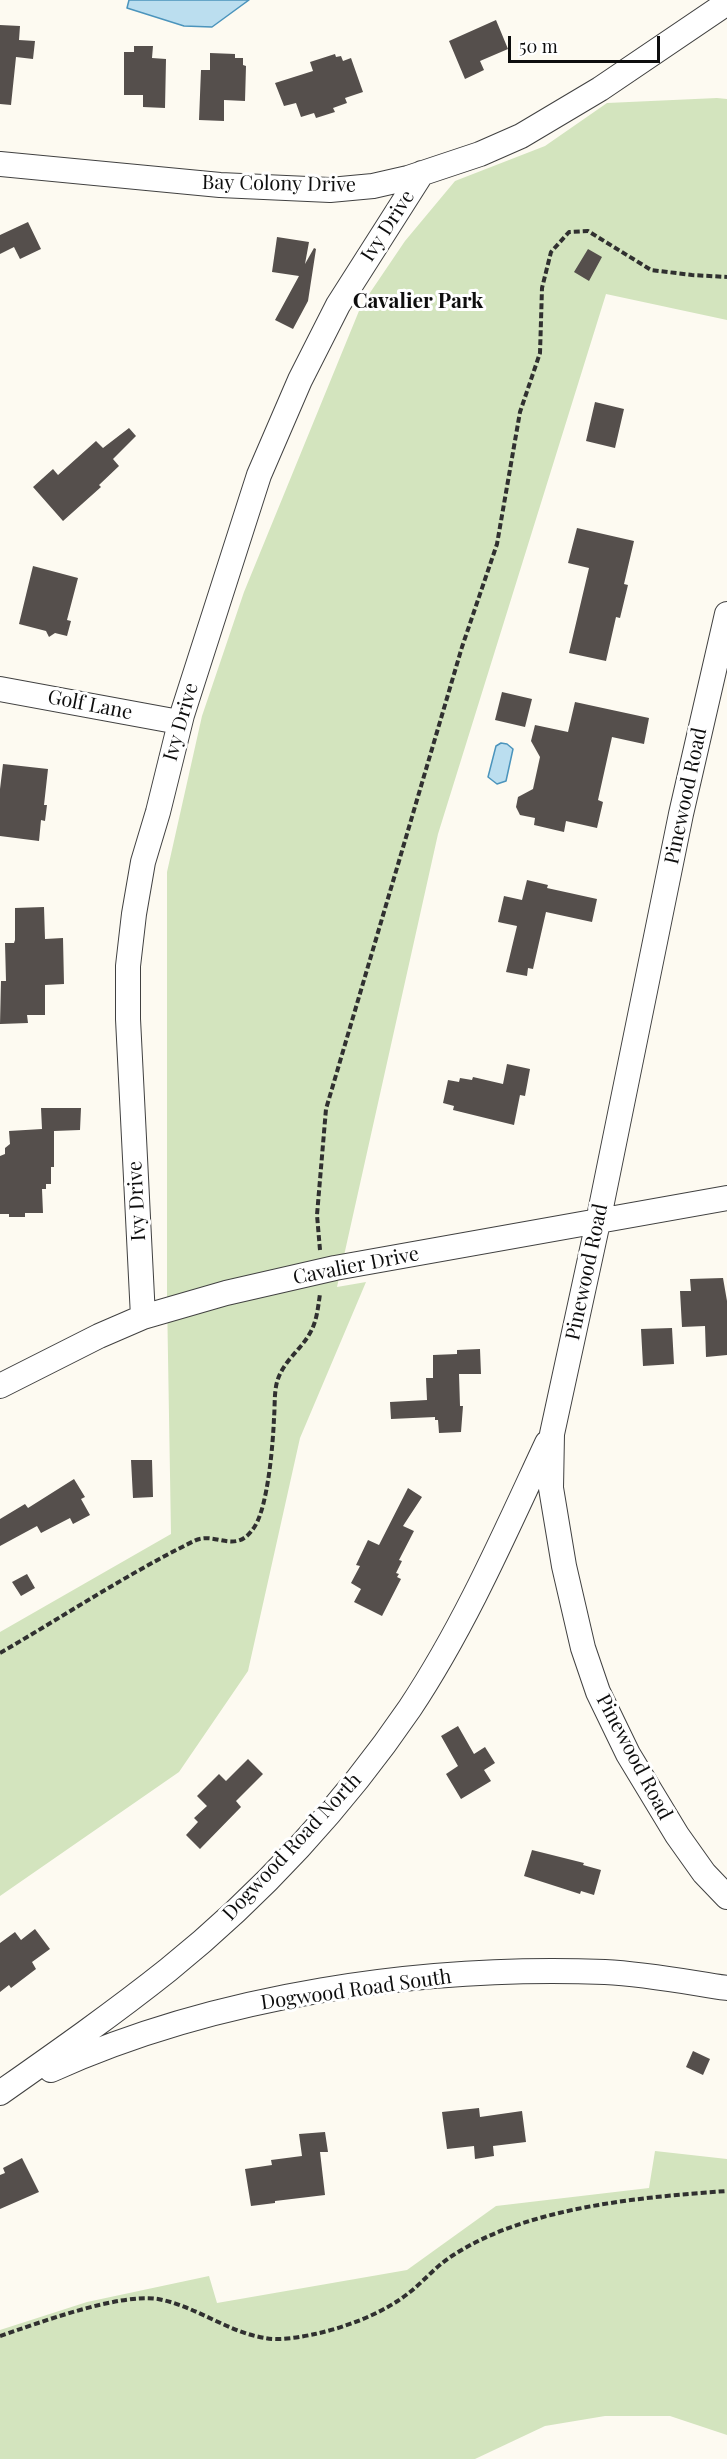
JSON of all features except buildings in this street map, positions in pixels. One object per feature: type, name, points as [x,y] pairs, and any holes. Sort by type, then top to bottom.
[{"type":"street","name":"Bay Colony Drive","points":[[0,164],[220,185],[330,190],[373,186],[422,174],[480,154],[521,136],[600,89],[727,3]]},
{"type":"street","name":"Ivy Drive","points":[[143,1317],[128,1019],[128,966],[143,862],[158,812],[179,722],[259,475],[300,380],[338,305],[422,174]]},
{"type":"street","name":"Pinewood Road","points":[[727,614],[681,814],[598,1222],[552,1434],[551,1488],[564,1566],[583,1647],[598,1692],[628,1754],[676,1835],[704,1873],[727,1897]]},
{"type":"street","name":"Golf Lane","points":[[0,689],[179,722]]},
{"type":"street","name":"Cavalier Drive","points":[[0,1386],[99,1336],[143,1317],[226,1293],[321,1271],[727,1198]]},
{"type":"street","name":"Dogwood Road North","points":[[0,2093],[102,2020],[212,1933],[274,1872],[368,1766],[410,1707],[448,1646],[487,1572],[552,1434]]},
{"type":"street","name":"Dogwood Road South","points":[[0,2093],[93,2051],[176,2024],[232,2009],[349,1988],[461,1975],[553,1971],[608,1972],[668,1978],[727,1988]]},
{"type":"path","points":[[0,1653],[198,1539],[230,1543],[240,1541],[248,1535],[262,1511],[274,1431],[276,1384],[282,1370],[309,1334],[317,1315],[322,1282],[317,1215],[326,1109],[462,647],[497,544],[520,412],[540,353],[542,288],[551,252],[569,232],[588,231],[651,270],[727,277]]},
{"type":"path","points":[[0,2336],[52,2318],[107,2304],[155,2299],[172,2302],[232,2328],[266,2339],[314,2334],[355,2322],[388,2306],[409,2293],[454,2254],[492,2234],[563,2212],[650,2197],[727,2191]]},
{"type":"green space","points":[[727,99],[727,320],[606,294],[438,834],[337,1287],[366,1282],[300,1438],[248,1671],[179,1772],[0,1896],[0,1632],[171,1534],[167,1297],[167,872],[202,716],[244,592],[361,306],[405,241],[455,181],[545,146],[607,103]]},
{"type":"green space","points":[[655,2151],[727,2159],[727,2435],[670,2416],[605,2416],[545,2426],[475,2459],[0,2459],[0,2330],[87,2302],[209,2276],[217,2303],[407,2270],[496,2206],[649,2188]]},
{"type":"water","points":[[129,0],[249,0],[212,27],[184,26],[127,8]]},
{"type":"water","points":[[501,743],[513,749],[506,781],[497,784],[488,777],[496,746]]},
{"type":"district","name":"Cavalier Park","points":[[418,301]]}]
